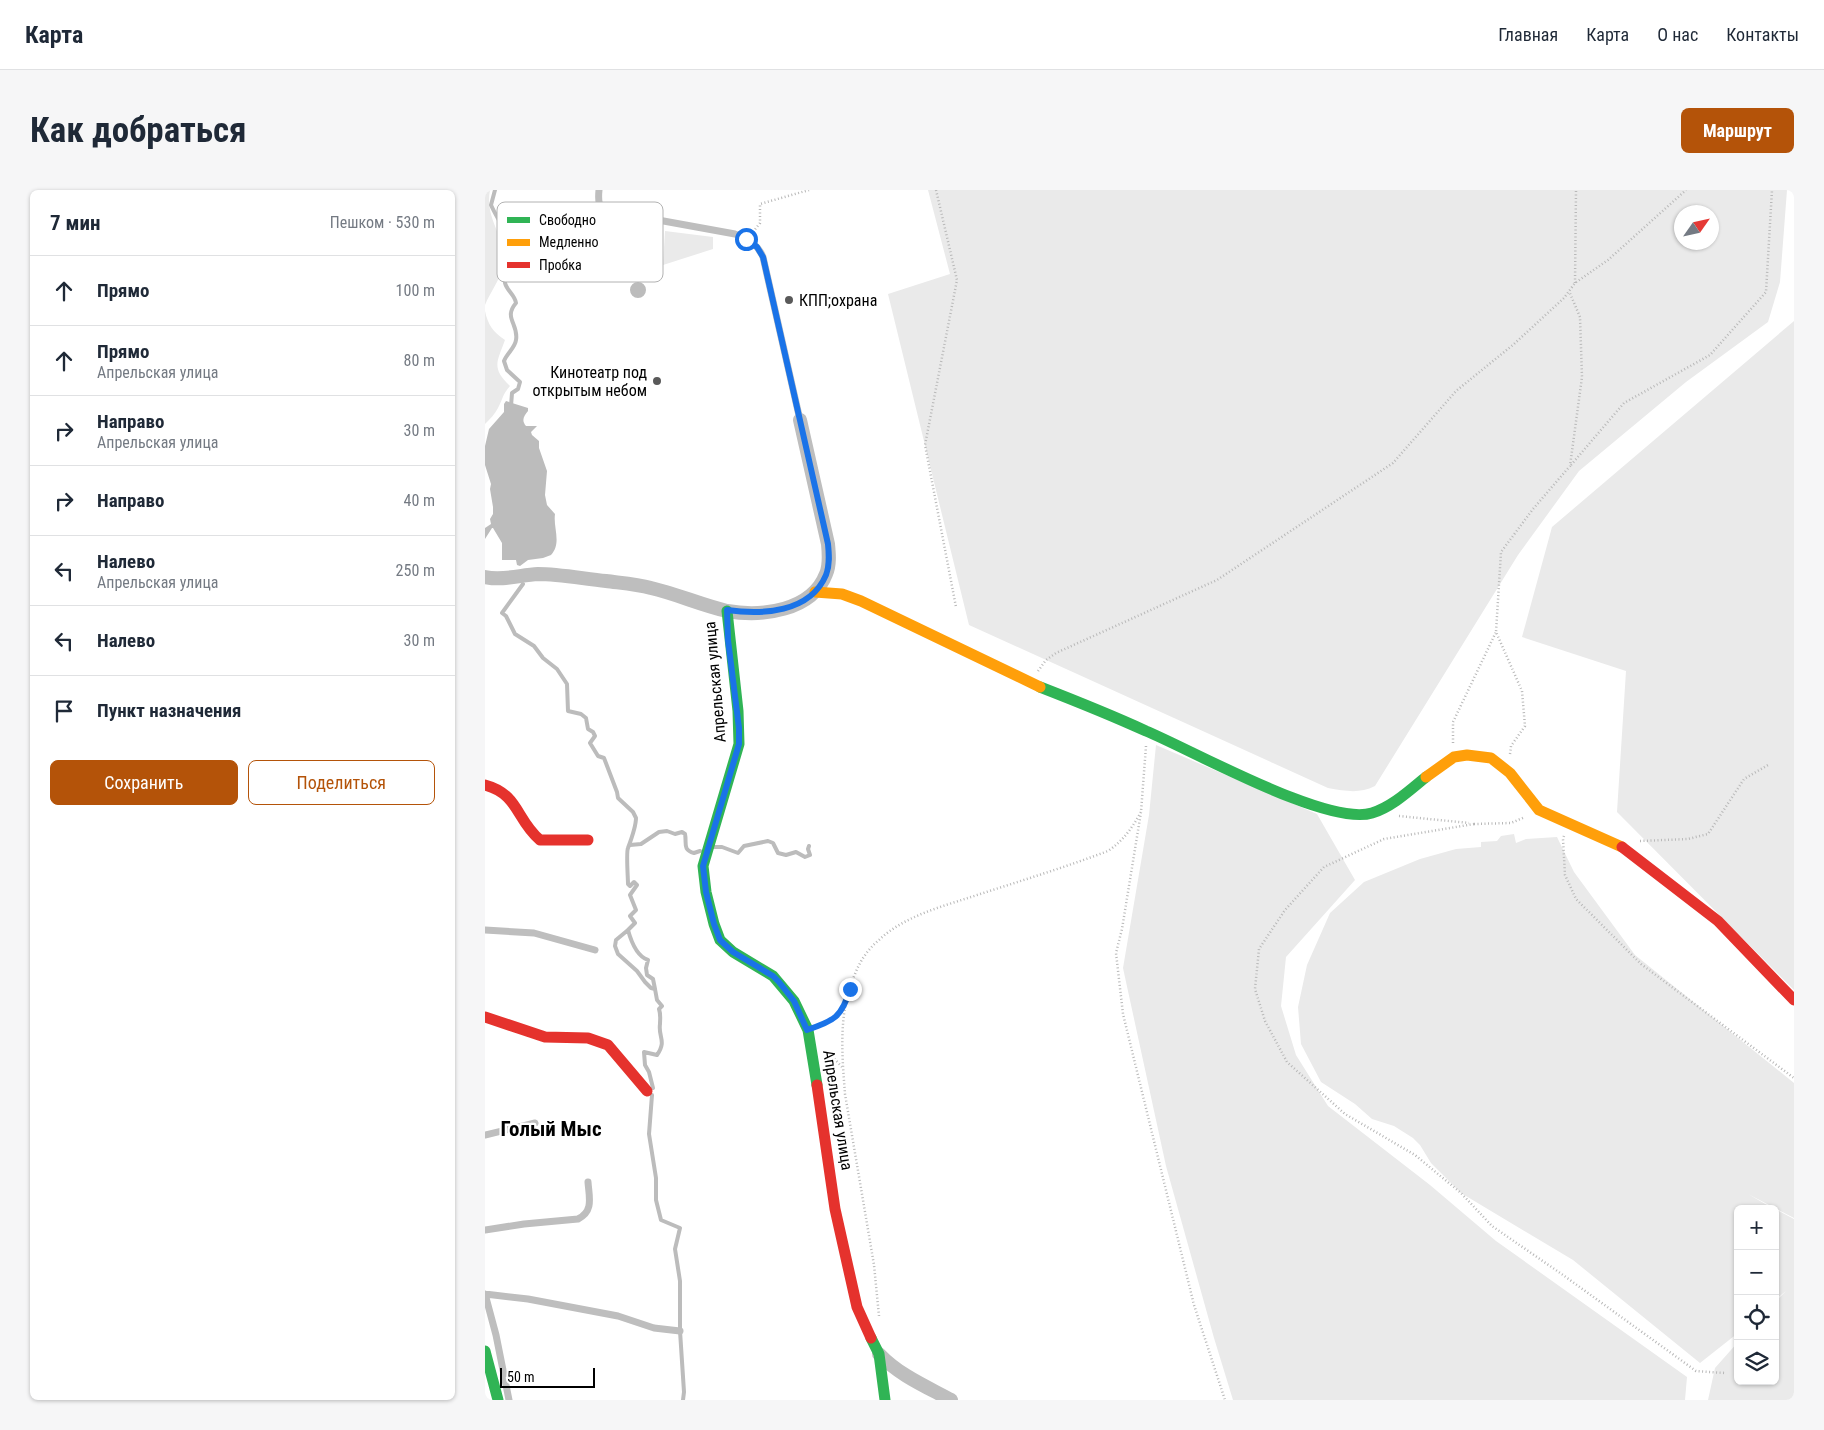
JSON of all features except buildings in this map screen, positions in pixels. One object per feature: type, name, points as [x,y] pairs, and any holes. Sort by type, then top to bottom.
[{"type":"street","points":[[485,576],[505,579],[538,574],[607,581],[651,588],[727,610],[748,612],[777,610],[798,604],[815,592],[826,574],[829,561],[828,544],[801,420]]},
{"type":"street","points":[[815,592],[842,594],[861,601],[1031,683],[1147,731],[1267,788],[1335,812],[1372,813],[1398,799],[1454,757],[1467,755],[1491,758],[1510,773],[1539,810],[1614,842],[1629,851],[1718,921],[1794,1000]]},
{"type":"street","name":"Апрельская улица","points":[[727,610],[728,640],[739,728],[739,744],[703,866],[706,892],[714,924],[720,940],[733,952],[773,976],[779,982],[794,1001],[807,1030],[814,1063],[835,1209],[857,1307],[879,1354],[889,1365],[903,1374],[951,1400]]},
{"type":"street","points":[[485,785],[499,789],[511,799],[531,831],[541,840],[588,840]]},
{"type":"street","points":[[485,1017],[545,1037],[588,1038],[608,1045],[647,1091]]},
{"type":"street","points":[[485,1352],[498,1400]]},
{"type":"street","name":"Апрельская улица","points":[[879,1354],[885,1400]]},
{"type":"lane","points":[[663,221],[735,234],[757,247],[763,257],[801,420]]},
{"type":"lane","points":[[485,930],[534,932],[595,950]]},
{"type":"lane","points":[[485,1135],[535,1123]]},
{"type":"lane","points":[[485,1230],[578,1219],[584,1216],[590,1204],[588,1182]]},
{"type":"lane","points":[[509,1400],[496,1335],[485,1294],[528,1299],[618,1316],[654,1328],[680,1331]]},
{"type":"path","points":[[746,239],[758,227],[760,204],[809,190]]},
{"type":"path","points":[[936,190],[957,280],[925,445],[956,607]]},
{"type":"path","points":[[1575,283],[1576,190]]},
{"type":"path","points":[[1031,683],[1046,660],[1051,656],[1217,580],[1393,463],[1456,391],[1514,344],[1564,298],[1575,283],[1608,260],[1687,190]]},
{"type":"path","points":[[1454,757],[1453,722],[1496,632],[1501,552],[1533,510],[1624,403],[1710,355],[1766,292],[1772,190]]},
{"type":"path","points":[[1569,291],[1580,317],[1582,377],[1570,466]]},
{"type":"path","points":[[1496,632],[1522,691],[1525,726],[1511,746],[1510,773]]},
{"type":"path","points":[[1147,731],[1141,812],[1122,929],[1115,953],[1118,982],[1123,1014],[1194,1304],[1225,1400]]},
{"type":"path","points":[[1614,842],[1688,839],[1708,834],[1744,779],[1768,765]]},
{"type":"path","points":[[1372,813],[1474,824],[1511,823],[1539,810]]},
{"type":"path","points":[[879,1319],[874,1265],[845,1094],[842,1033],[845,1006],[854,975],[862,960],[879,939],[894,929],[936,909],[1108,850],[1128,834],[1141,812]]},
{"type":"path","points":[[1570,823],[1563,840],[1565,875],[1576,899],[1641,964],[1794,1078]]},
{"type":"path","points":[[1474,824],[1384,839],[1323,867],[1285,910],[1259,949],[1255,990],[1265,1021],[1287,1062],[1345,1114],[1415,1155],[1461,1193],[1492,1226],[1696,1371],[1725,1373]]},
{"type":"path","points":[[807,1030],[832,1020],[841,1013],[845,1006]]},
{"type":"shaded area","points":[[485,190],[490,190],[490,209],[497,231],[497,282],[485,305]]},
{"type":"shaded area","points":[[928,190],[1787,190],[1780,282],[1768,322],[1686,382],[1579,471],[1518,555],[1375,786],[1358,791],[1328,788],[969,625],[888,294],[950,274]]},
{"type":"shaded area","points":[[665,231],[713,237],[713,249],[663,265]]},
{"type":"shaded area","points":[[638,282],[646,290],[638,298],[630,290]]},
{"type":"shaded area","points":[[485,311],[492,328],[505,340],[497,364],[500,374],[510,386],[500,405],[485,424]]},
{"type":"shaded area","points":[[1794,321],[1794,990],[1617,812],[1626,671],[1522,637],[1552,527]]},
{"type":"shaded area","points":[[506,401],[528,408],[524,424],[526,426],[537,426],[531,432],[539,441],[539,448],[547,471],[545,495],[547,505],[555,514],[557,540],[551,555],[528,560],[520,566],[517,565],[516,560],[502,560],[502,543],[493,528],[485,539],[485,528],[491,524],[490,519],[493,514],[493,507],[491,484],[485,465],[485,446],[489,429],[504,412]]},
{"type":"shaded area","points":[[1156,745],[1317,814],[1355,880],[1286,957],[1281,1006],[1296,1055],[1328,1106],[1430,1185],[1496,1241],[1687,1377],[1685,1400],[1233,1400],[1166,1166],[1123,968],[1149,815]]},
{"type":"shaded area","points":[[1514,834],[1516,843],[1526,839],[1557,837],[1574,872],[1635,955],[1794,1083],[1794,1218],[1779,1210],[1779,1205],[1769,1205],[1748,1194],[1767,1205],[1734,1205],[1734,1336],[1700,1363],[1573,1260],[1461,1193],[1431,1163],[1420,1145],[1413,1138],[1394,1126],[1372,1119],[1355,1104],[1321,1082],[1301,1044],[1298,1007],[1307,965],[1330,913],[1364,882],[1420,859],[1456,849],[1481,847],[1481,842],[1497,841],[1501,836]]},
{"type":"shaded area","points":[[1779,1211],[1794,1219],[1794,1400],[1708,1400],[1715,1368],[1734,1347],[1734,1385],[1779,1385],[1779,1298],[1786,1291],[1779,1297]]},
{"type":"waterway","points":[[495,190],[491,205],[497,217]]},
{"type":"waterway","points":[[505,282],[516,303],[511,313],[516,340],[504,361],[507,370],[520,382],[518,389],[512,393],[511,406]]},
{"type":"waterway","points":[[523,584],[502,613],[506,616],[515,634],[534,646],[543,658],[557,669],[567,684],[568,711],[581,714],[586,718],[588,729],[595,736],[590,743],[598,756],[604,758],[618,798],[633,812],[636,818],[627,850],[628,884],[630,886],[634,882],[637,885],[630,895],[636,910],[630,916],[635,923],[628,930],[637,952],[648,960],[647,975],[653,979],[655,989]]},
{"type":"waterway","points":[[630,845],[641,844],[659,832],[667,831],[675,834],[682,832],[685,834],[686,848],[694,853],[700,851]]},
{"type":"waterway","points":[[714,847],[722,847],[738,853],[744,846],[768,841],[773,843],[778,853],[786,855],[796,852],[805,857],[810,855],[809,846]]},
{"type":"waterway","points":[[628,930],[616,940],[615,946],[618,954],[637,971],[651,988],[655,989],[657,1000],[662,1006],[659,1009],[662,1042],[660,1050],[657,1055],[644,1052],[645,1065],[653,1088]]},
{"type":"waterway","points":[[652,1095],[649,1134],[656,1178],[656,1200],[661,1220],[680,1228],[675,1249],[680,1281],[683,1400]]},
{"type":"traffic: fast","points":[[727,611],[738,711],[739,744],[703,866],[706,892],[720,940],[733,952],[773,976],[794,1001],[808,1030],[817,1085]]},
{"type":"traffic: fast","points":[[1040,687],[1133,725],[1260,784],[1325,809],[1352,814],[1372,813],[1394,802],[1426,777]]},
{"type":"traffic: fast","points":[[871,1338],[879,1354],[885,1400]]},
{"type":"traffic: fast","points":[[485,1351],[498,1400]]},
{"type":"traffic: slow","points":[[815,592],[842,594],[861,601],[1040,687]]},
{"type":"traffic: slow","points":[[1426,777],[1454,757],[1467,755],[1491,758],[1510,773],[1539,810],[1622,847]]},
{"type":"traffic: jam","points":[[485,785],[505,795],[540,840],[588,840]]},
{"type":"traffic: jam","points":[[1622,847],[1718,921],[1794,1000]]},
{"type":"traffic: jam","points":[[485,1017],[545,1037],[588,1038],[608,1045],[647,1091]]},
{"type":"traffic: jam","points":[[817,1085],[835,1209],[857,1307],[871,1338]]},
{"type":"place","name":"КПП;охрана","points":[[789,300]]},
{"type":"place","name":"Кинотеатр под открытым небом","points":[[657,381]]},
{"type":"district","name":"Голый Мыс","points":[[551,1129]]},
{"type":"route","points":[[746,239],[757,247],[763,257],[828,544],[829,561],[826,574],[815,592],[798,604],[768,612],[727,610],[728,640],[739,728],[739,744],[703,866],[706,892],[720,940],[733,952],[773,976],[787,990],[800,1011],[807,1030],[828,1023],[836,1018],[845,1006],[850,989]]}]
